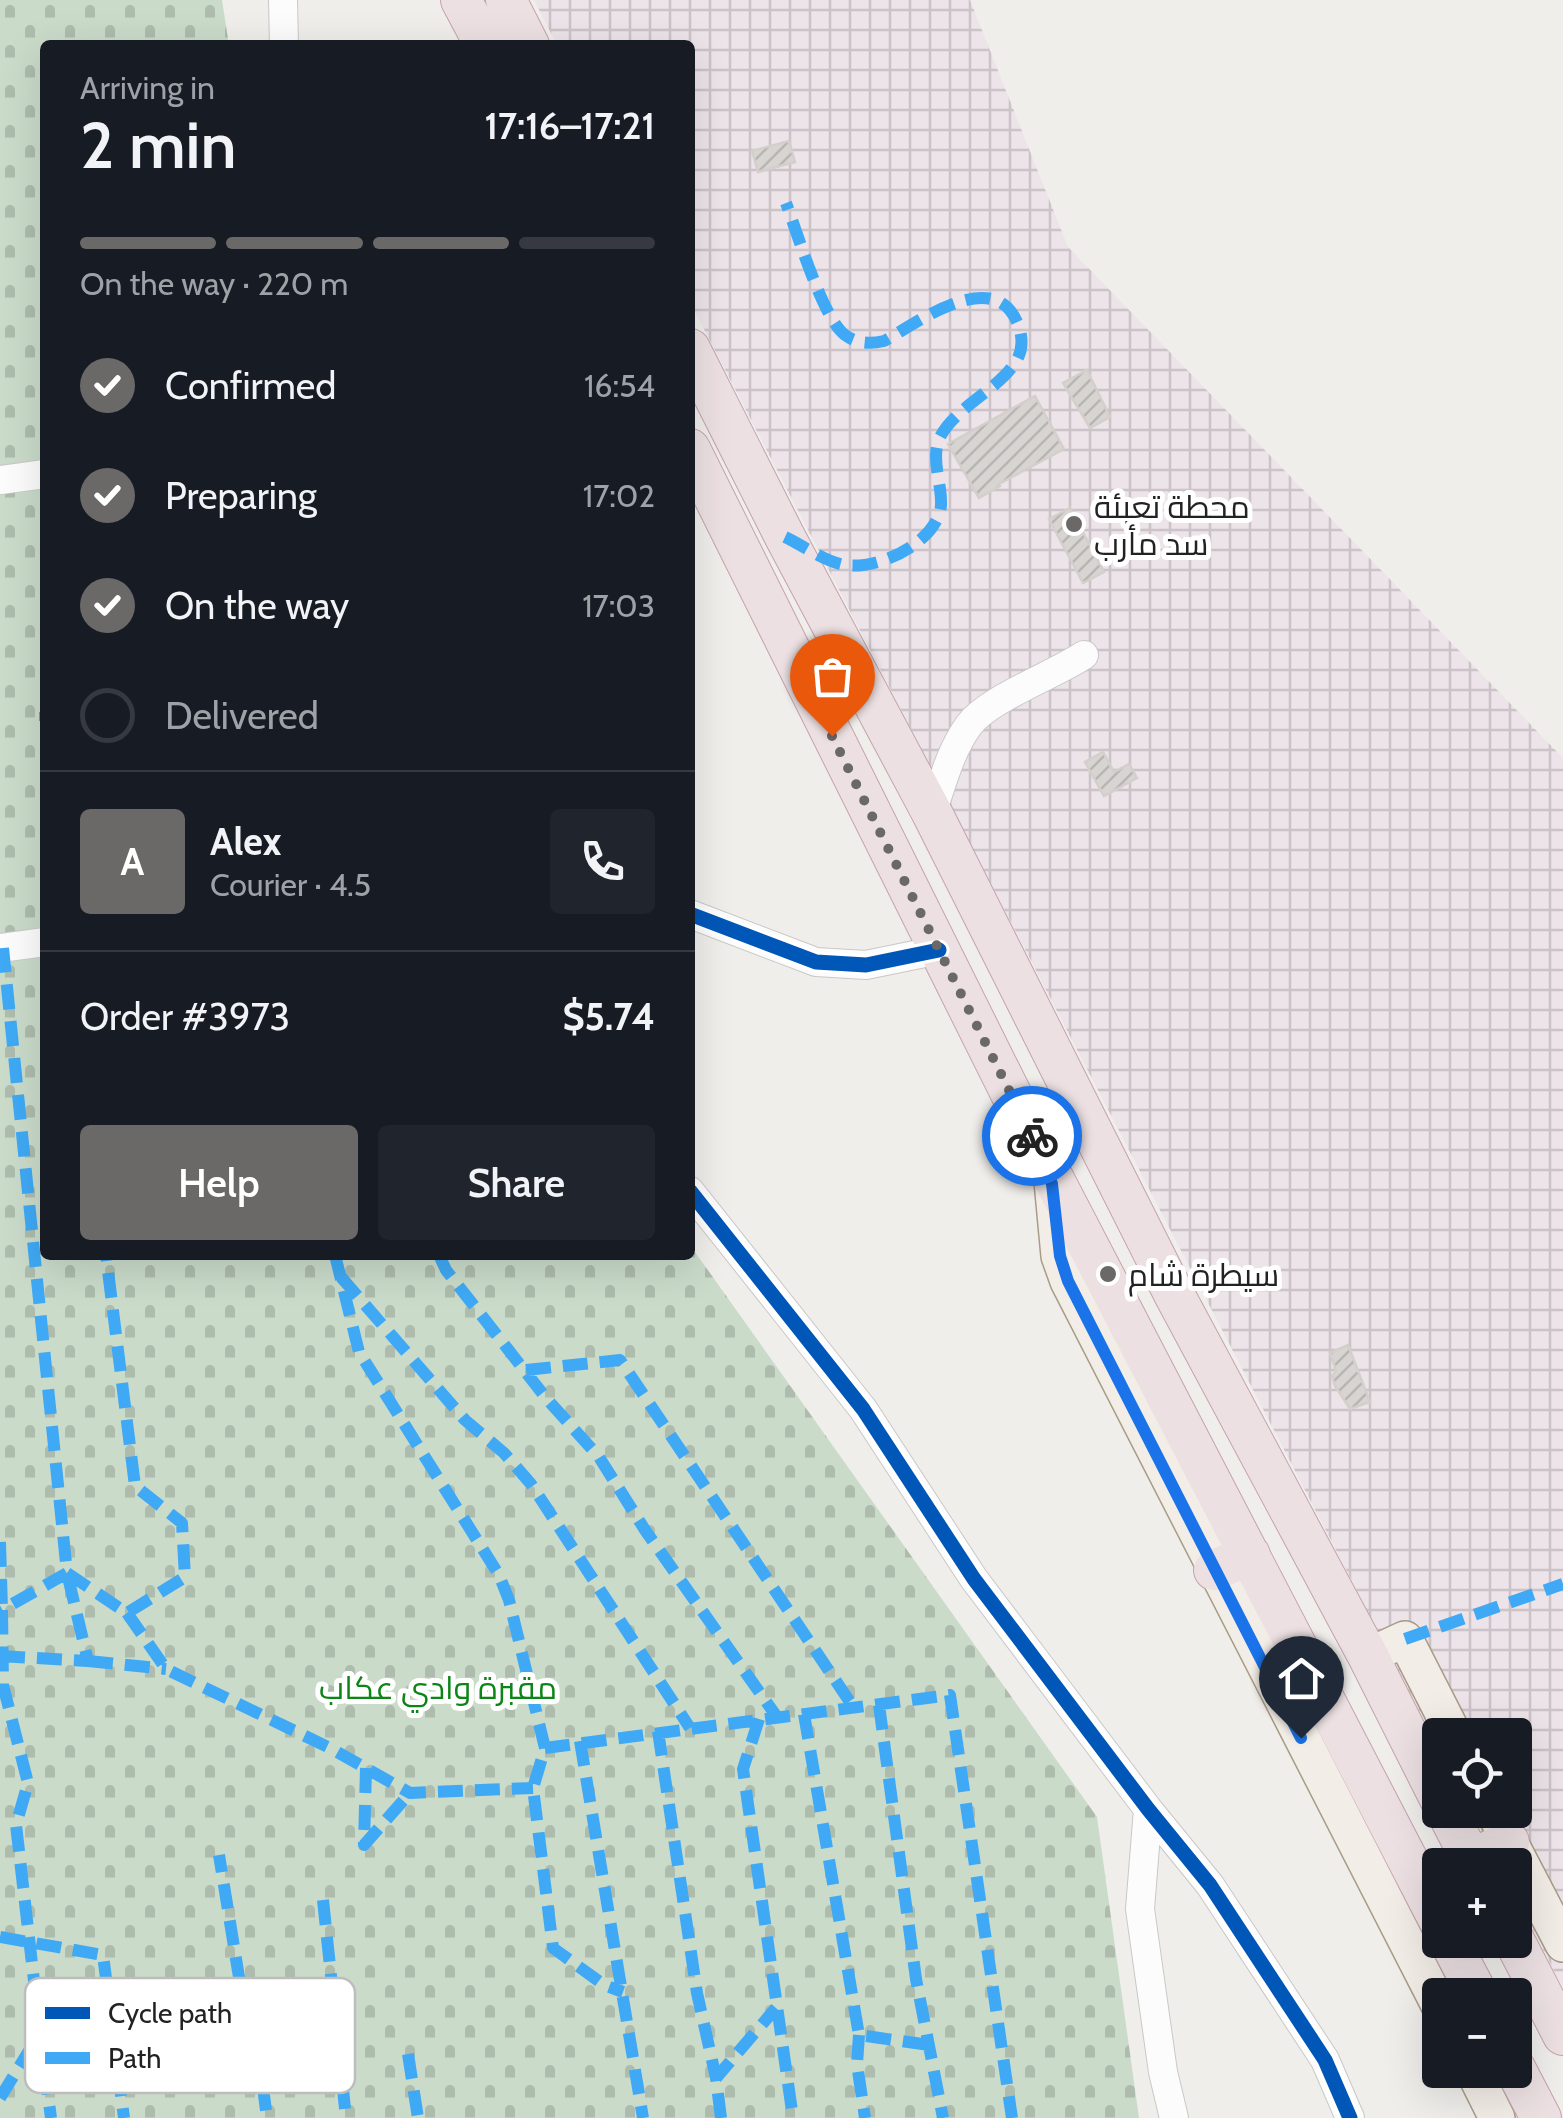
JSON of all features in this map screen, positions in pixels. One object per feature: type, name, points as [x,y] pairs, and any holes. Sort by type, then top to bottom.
[{"type":"highway","points":[[461,0],[482,40]]},
{"type":"highway","points":[[506,0],[526,40]]},
{"type":"highway","points":[[695,359],[932,813],[1156,1261],[1422,1763]]},
{"type":"highway","points":[[695,460],[1047,1166],[1232,1562],[1316,1683],[1422,1887]]},
{"type":"highway","points":[[1316,1683],[1368,1656]]},
{"type":"highway","points":[[1484,1848],[1499,1828]]},
{"type":"highway","points":[[1523,1958],[1563,2034]]},
{"type":"highway","points":[[1525,2088],[1541,2118]]},
{"type":"main road","points":[[1232,1562],[1426,1978]]},
{"type":"main road","points":[[1368,1656],[1405,1639],[1445,1718]]},
{"type":"main road","points":[[1502,1828],[1563,1944]]},
{"type":"main road","points":[[1481,2088],[1497,2118]]},
{"type":"street","points":[[283,0],[284,40]]},
{"type":"street","points":[[0,480],[40,475]]},
{"type":"street","points":[[932,813],[953,753],[971,722],[1012,694],[1056,674],[1084,655]]},
{"type":"street","points":[[695,916],[816,962],[866,966],[940,950]]},
{"type":"street","points":[[0,948],[40,943]]},
{"type":"street","points":[[695,1197],[863,1408],[974,1579],[1210,1885],[1325,2060],[1350,2118]]},
{"type":"street","points":[[1148,1808],[1140,1909],[1163,2072],[1174,2118]]},
{"type":"shaded area","points":[[534,0],[970,0],[1068,247],[1563,758],[1563,1988],[1532,1928],[1532,1848],[1490,1848],[1480,1828],[1532,1828],[1532,1718],[1423,1718],[695,312],[695,40],[554,40]]},
{"type":"green space","name":"مقبرة وادي عكاب","points":[[0,0],[222,0],[228,40],[40,40],[40,1260],[695,1260],[695,1252],[1097,1817],[1139,2118],[0,2118]]},
{"type":"building","points":[[789,141],[795,162],[758,172],[752,151]]},
{"type":"building","points":[[1087,370],[1110,417],[1090,428],[1063,383]]},
{"type":"building","points":[[1035,396],[1064,449],[979,498],[948,444]]},
{"type":"building","points":[[1070,508],[1104,572],[1083,583],[1049,519]]},
{"type":"building","points":[[1103,752],[1114,772],[1129,764],[1137,778],[1104,796],[1085,762]]},
{"type":"building","points":[[1348,1345],[1370,1402],[1350,1409],[1335,1386],[1332,1376],[1336,1371],[1330,1353]]},
{"type":"marked path","points":[[785,537],[826,559],[854,566],[886,559],[917,543],[929,532],[941,505],[936,462],[940,437],[956,417],[1007,373],[1018,358],[1022,342],[1016,320],[1004,305],[989,299],[952,304],[884,341],[850,338],[828,312],[786,203]]},
{"type":"marked path","points":[[3,948],[67,1573],[2,1610],[3,1685],[28,1783],[16,1825],[34,1978]]},
{"type":"marked path","points":[[67,1573],[127,1613],[185,1577],[182,1523],[135,1486],[107,1260]]},
{"type":"marked path","points":[[336,1260],[359,1352],[499,1575],[509,1600],[545,1748],[533,1788],[553,1948],[604,1985],[623,1992]]},
{"type":"marked path","points":[[441,1260],[546,1398],[599,1457],[645,1530],[777,1717]]},
{"type":"marked path","points":[[341,1277],[465,1420],[504,1453],[531,1484],[690,1728]]},
{"type":"marked path","points":[[526,1370],[620,1360],[854,1708]]},
{"type":"marked path","points":[[0,1542],[2,1610]]},
{"type":"marked path","points":[[0,1656],[88,1661],[67,1573]]},
{"type":"marked path","points":[[1405,1639],[1563,1584]]},
{"type":"marked path","points":[[127,1613],[166,1669],[330,1748],[410,1793],[533,1788]]},
{"type":"marked path","points":[[88,1661],[166,1669]]},
{"type":"marked path","points":[[545,1748],[950,1695],[1012,2118]]},
{"type":"marked path","points":[[879,1705],[916,1979],[943,2118]]},
{"type":"marked path","points":[[804,1714],[859,2035],[929,2045]]},
{"type":"marked path","points":[[759,1719],[743,1769],[793,2118]]},
{"type":"marked path","points":[[658,1731],[697,1993],[716,2078]]},
{"type":"marked path","points":[[580,1741],[643,2118]]},
{"type":"marked path","points":[[366,1768],[364,1845],[410,1793]]},
{"type":"marked path","points":[[219,1855],[239,1978]]},
{"type":"marked path","points":[[323,1900],[331,1978]]},
{"type":"marked path","points":[[0,1937],[103,1955],[106,1978]]},
{"type":"marked path","points":[[721,2118],[716,2078],[776,2008]]},
{"type":"marked path","points":[[859,2035],[857,2064],[865,2118]]},
{"type":"marked path","points":[[408,2054],[418,2118]]},
{"type":"marked path","points":[[0,2098],[25,2057]]},
{"type":"marked path","points":[[48,2093],[51,2118]]},
{"type":"marked path","points":[[121,2093],[124,2118]]},
{"type":"marked path","points":[[264,2093],[267,2118]]},
{"type":"marked path","points":[[343,2093],[346,2118]]},
{"type":"cycle path","points":[[695,916],[816,962],[866,965],[939,950]]},
{"type":"cycle path","points":[[695,1197],[863,1409],[974,1579],[1210,1885],[1325,2060],[1350,2118]]},
{"type":"way so far","points":[[832,736],[1032,1136]]},
{"type":"place","name":"محطة تعبئة سد مأرب","points":[[1074,524]]},
{"type":"place","name":"سيطرة شام","points":[[1108,1274]]},
{"type":"route","points":[[1032,1136],[1052,1184],[1056,1233],[1068,1281],[1301,1738]]}]
